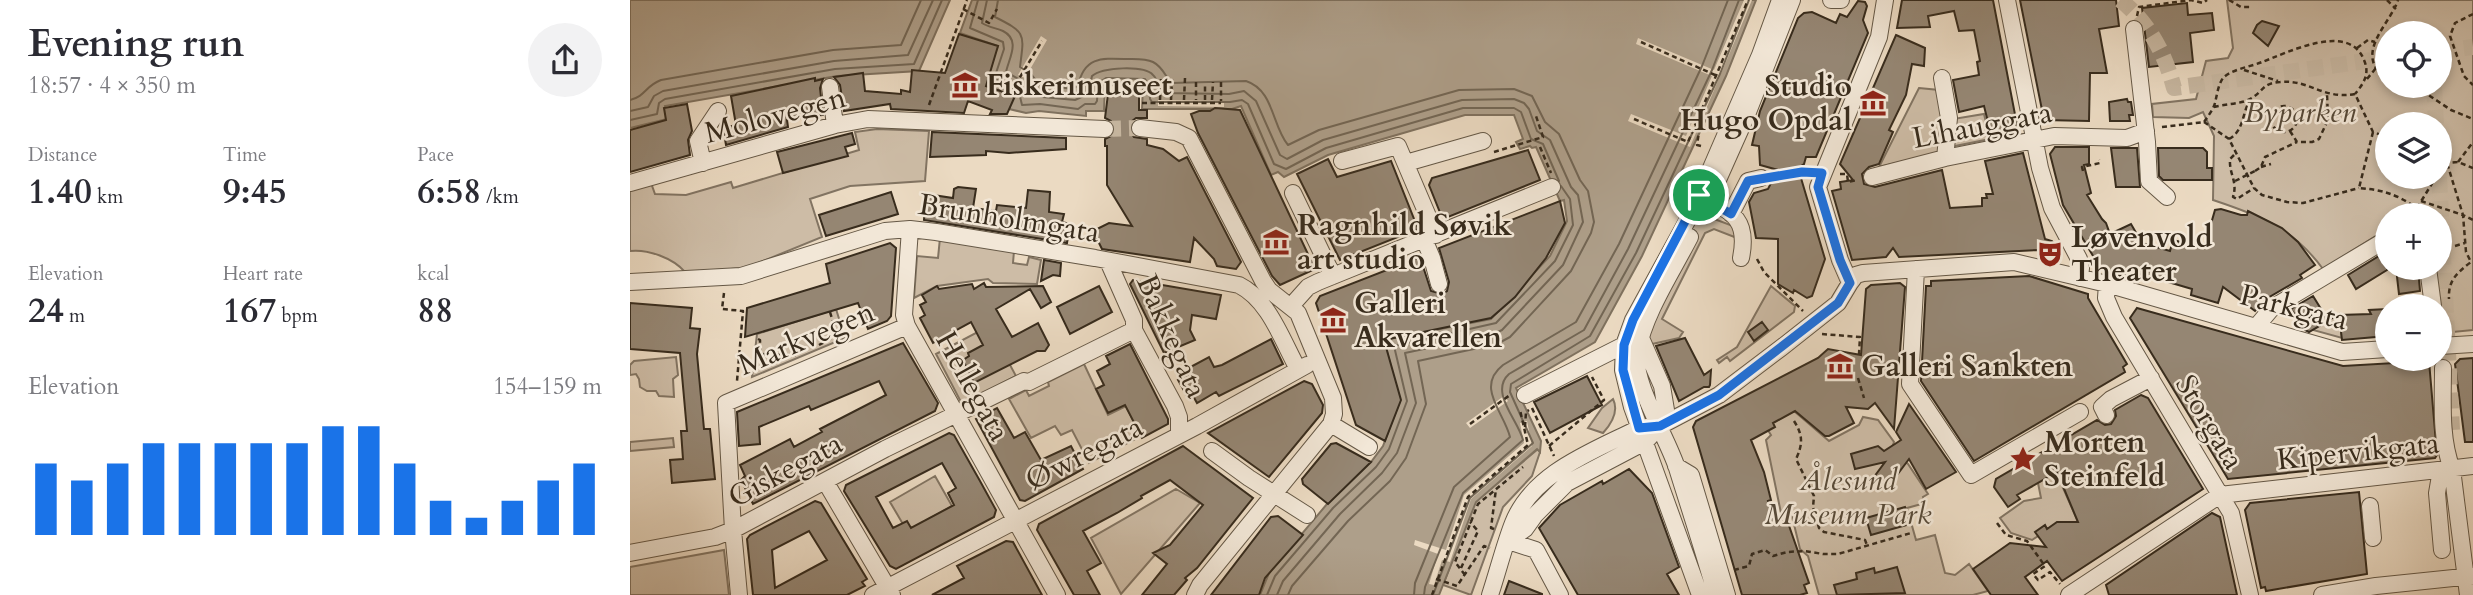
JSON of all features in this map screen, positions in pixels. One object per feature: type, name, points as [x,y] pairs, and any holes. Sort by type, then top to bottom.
[{"type":"street","points":[[1716,595],[1676,466],[1639,376],[1637,355],[1645,324],[1704,197],[1780,0]]},
{"type":"street","points":[[1700,595],[1642,435],[1623,370],[1624,345],[1633,320],[1704,197],[1746,117],[1792,0]]},
{"type":"street","points":[[1831,0],[1841,0]]},
{"type":"street","points":[[1490,595],[1502,536],[1524,504],[1546,480],[1571,463],[1642,435],[1719,395],[1838,303],[1850,283],[1840,260],[1818,187],[1879,37],[1885,0]]},
{"type":"street","points":[[2007,0],[2034,140],[2052,208],[2079,259],[2080,278]]},
{"type":"street","points":[[2134,29],[2149,181],[2167,197]]},
{"type":"street","points":[[1942,78],[1949,118],[1945,158]]},
{"type":"street","points":[[830,87],[835,125]]},
{"type":"street","points":[[703,163],[698,141],[718,111]]},
{"type":"street","name":"Molovegen","points":[[630,183],[835,125],[868,119],[1105,128]]},
{"type":"street","points":[[1140,128],[1175,132],[1189,138],[1261,278],[1269,290],[1298,313],[1333,398],[1334,414],[1331,424],[1273,493],[1200,585],[1195,595]]},
{"type":"street","name":"Lihauggata","points":[[1867,178],[1945,158],[2054,136],[2127,138],[2146,131]]},
{"type":"street","points":[[1406,163],[1483,141]]},
{"type":"street","points":[[1342,161],[1398,146],[1430,237],[1439,284]]},
{"type":"street","points":[[1731,214],[1748,181],[1760,178]]},
{"type":"street","points":[[1292,306],[1308,288],[1430,237],[1552,181]]},
{"type":"street","points":[[1293,194],[1334,276]]},
{"type":"street","points":[[1704,197],[1738,220],[1744,233],[1741,258]]},
{"type":"street","name":"Brunholmgata","points":[[630,282],[741,276],[885,231],[910,229],[1239,285],[1249,290],[1262,305],[1298,369]]},
{"type":"street","name":"Hellegata","points":[[910,229],[904,314],[908,326],[1057,595]]},
{"type":"street","points":[[2256,327],[2272,308],[2375,246]]},
{"type":"street","name":"Bakkegata","points":[[1108,261],[1134,320],[1134,330],[1179,417],[1179,434]]},
{"type":"street","name":"Parkgata","points":[[1850,283],[1856,275],[1863,273],[2014,262],[2107,284],[2342,352],[2375,350]]},
{"type":"street","points":[[1916,269],[1910,384],[1971,475],[2080,412]]},
{"type":"street","name":"Storgata","points":[[2107,284],[2108,306],[2231,513],[2250,595]]},
{"type":"street","name":"Markvegen","points":[[731,401],[908,326]]},
{"type":"street","name":"Giskegata","points":[[630,553],[715,537],[733,530],[957,414],[1134,330]]},
{"type":"street","points":[[2452,345],[2473,344]]},
{"type":"street","points":[[1525,405],[1624,345]]},
{"type":"street","name":"Øwregata","points":[[885,592],[1318,357]]},
{"type":"street","points":[[2443,371],[2447,469],[2470,576],[2468,595]]},
{"type":"street","points":[[2106,415],[2102,407],[2111,399],[2151,378]]},
{"type":"street","points":[[731,401],[733,530],[739,595]]},
{"type":"street","points":[[1331,424],[1369,447]]},
{"type":"street","points":[[2442,551],[2437,493],[2447,469],[2452,430]]},
{"type":"street","points":[[1212,451],[1307,515]]},
{"type":"street","points":[[1676,466],[1691,475],[1727,595]]},
{"type":"street","name":"Kipervikgata","points":[[2064,590],[2220,495],[2473,466]]},
{"type":"street","points":[[2367,478],[2373,538]]},
{"type":"street","points":[[825,481],[885,592]]},
{"type":"street","points":[[1502,536],[1536,550],[1560,595]]},
{"type":"street","points":[[2322,595],[2470,576]]},
{"type":"path","points":[[922,123],[967,0]]},
{"type":"path","points":[[1634,119],[1688,142],[1748,0]]},
{"type":"path","points":[[2134,29],[2139,7],[2191,0],[2203,3],[2207,0]]},
{"type":"path","points":[[2229,0],[2241,7],[2250,7]]},
{"type":"path","points":[[2387,0],[2396,9]]},
{"type":"path","points":[[2388,21],[2398,0]]},
{"type":"path","points":[[963,9],[989,23],[997,9]]},
{"type":"path","points":[[2473,15],[2455,23],[2450,36],[2464,76],[2473,85]]},
{"type":"path","points":[[2356,49],[2368,40],[2375,42],[2371,59],[2374,66]]},
{"type":"path","points":[[1011,92],[1042,41]]},
{"type":"path","points":[[2204,122],[2214,107],[2221,80],[2230,72],[2296,47],[2329,41],[2346,43],[2363,57],[2367,73],[2365,82]]},
{"type":"path","points":[[1641,42],[1716,75]]},
{"type":"path","points":[[2367,73],[2374,66]]},
{"type":"path","points":[[2229,139],[2241,126],[2245,108],[2251,99],[2265,85],[2298,83],[2341,97],[2356,94],[2374,66]]},
{"type":"path","points":[[2243,69],[2281,82]]},
{"type":"path","points":[[1184,100],[1185,78]]},
{"type":"path","points":[[1161,79],[1162,102]]},
{"type":"path","points":[[1171,100],[1172,79]]},
{"type":"path","points":[[1196,82],[1196,100]]},
{"type":"path","points":[[1212,100],[1213,82]]},
{"type":"path","points":[[1142,103],[1221,102],[1220,82]]},
{"type":"path","points":[[1205,83],[1205,100]]},
{"type":"path","points":[[2261,167],[2265,157],[2297,142],[2319,139],[2328,120],[2327,94]]},
{"type":"path","points":[[2356,94],[2373,132],[2359,188]]},
{"type":"path","points":[[2434,98],[2473,119]]},
{"type":"path","points":[[2214,107],[2251,99]]},
{"type":"path","points":[[1701,146],[1697,145],[1703,106]]},
{"type":"path","points":[[2285,106],[2295,113],[2297,121],[2290,131],[2281,132],[2271,124],[2271,114],[2277,108],[2285,106]]},
{"type":"path","points":[[1483,141],[1490,153],[1543,137],[1536,116]]},
{"type":"path","points":[[2146,131],[2204,122],[2229,139],[2254,188],[2262,195],[2287,202],[2303,203],[2359,188],[2382,190],[2407,203]]},
{"type":"path","points":[[2290,131],[2297,142]]},
{"type":"path","points":[[2458,162],[2473,142]]},
{"type":"path","points":[[1540,147],[1552,181]]},
{"type":"path","points":[[2235,155],[2230,159],[2229,171],[2235,181],[2233,197],[2237,199],[2254,188]]},
{"type":"path","points":[[2083,171],[2082,167],[2099,163],[2099,160]]},
{"type":"path","points":[[2452,163],[2473,168]]},
{"type":"path","points":[[2235,181],[2271,164]]},
{"type":"path","points":[[1760,178],[1802,172],[1847,174],[1848,182],[1867,178]]},
{"type":"path","points":[[2446,294],[2453,277],[2472,261],[2466,243],[2463,215],[2452,179]]},
{"type":"path","points":[[2428,189],[2421,201],[2473,220]]},
{"type":"path","points":[[2455,246],[2466,243]]},
{"type":"path","points":[[726,293],[723,293],[722,309],[743,311],[731,401]]},
{"type":"path","points":[[830,312],[837,335]]},
{"type":"path","points":[[1811,324],[1818,333],[1824,335],[1860,337],[1859,354]]},
{"type":"path","points":[[818,346],[837,335],[847,333]]},
{"type":"path","points":[[758,339],[760,354],[793,356],[807,351],[812,366]]},
{"type":"path","points":[[1858,378],[1864,398]]},
{"type":"path","points":[[1549,446],[1604,400],[1595,383]]},
{"type":"path","points":[[1471,424],[1502,401]]},
{"type":"path","points":[[1525,405],[1525,430]]},
{"type":"path","points":[[1432,595],[1468,497],[1528,445],[1525,405]]},
{"type":"path","points":[[1525,405],[1556,460]]},
{"type":"path","points":[[1794,421],[1802,441],[1796,459],[1814,496],[1817,525],[1824,532],[1865,540],[1867,545]]},
{"type":"path","points":[[1465,575],[1455,562],[1478,504],[1523,467]]},
{"type":"path","points":[[1496,489],[1491,528],[1502,536]]},
{"type":"path","points":[[1461,569],[1478,531],[1470,522]]},
{"type":"path","points":[[1997,523],[2006,535],[2027,541],[2045,566],[2034,574],[2038,580],[2050,572],[2064,590]]},
{"type":"path","points":[[1736,570],[1749,566],[1752,554],[1765,551],[1773,556],[1805,551],[1838,554],[1911,533]]},
{"type":"path","points":[[1437,580],[1457,586],[1484,546],[1490,548]]},
{"type":"green space","name":"Byparken","points":[[2227,0],[2473,0],[2473,330],[2452,332],[2452,294],[2438,294],[2436,280],[2452,280],[2452,203],[2375,203],[2375,236],[2323,269],[2287,233],[2261,218],[2213,200],[2214,136],[2203,112],[2189,118],[2153,117],[2152,104],[2196,99],[2206,61],[2228,58],[2233,48]]},
{"type":"green space","points":[[1919,88],[1939,90],[1945,118],[1939,153],[1879,167]]},
{"type":"green space","points":[[1984,114],[1990,139],[1950,147],[1953,119]]},
{"type":"green space","points":[[877,129],[929,131],[925,181],[850,186],[810,199],[822,237],[746,268],[685,272],[660,255],[630,251],[630,188],[651,183],[655,194],[686,195],[731,182],[733,188],[859,150],[855,132]]},
{"type":"green space","points":[[1691,218],[1717,220],[1733,226],[1737,238],[1714,229],[1705,233],[1662,319],[1683,332],[1679,338],[1625,350]]},
{"type":"green space","points":[[940,238],[1014,251],[1013,263],[1027,265],[1029,257],[1041,260],[1037,284],[993,283],[988,279],[937,286],[914,298],[917,256],[938,258]]},
{"type":"green space","points":[[1771,286],[1795,306],[1794,312],[1730,361],[1727,357],[1719,363],[1717,360],[1737,347]]},
{"type":"green space","points":[[836,309],[845,338],[752,377],[757,334]]},
{"type":"green space","points":[[2339,314],[2342,338],[2313,330]]},
{"type":"green space","points":[[989,326],[1016,376],[962,404],[936,354]]},
{"type":"green space","points":[[676,357],[678,375],[673,379],[674,397],[659,396],[656,391],[647,391],[640,387],[636,374],[630,375],[630,365],[634,361]]},
{"type":"green space","points":[[1084,364],[1108,415],[1126,406],[1141,436],[1089,463],[1072,430],[1061,435],[1055,426],[1031,438],[1009,399],[1026,390],[1029,396],[1049,386],[1048,382]]},
{"type":"green space","points":[[1613,399],[1614,417],[1603,433],[1588,428],[1602,408]]},
{"type":"green space","name":"Ålesund Museum Park","points":[[1794,411],[1829,441],[1859,425],[1863,417],[1878,420],[1894,442],[1891,450],[1908,464],[1928,494],[1923,497],[1925,503],[1907,508],[1916,540],[1935,535],[1945,573],[1955,575],[1969,564],[1988,591],[1973,595],[1819,595],[1808,556],[1800,549],[1791,512],[1781,513],[1766,440],[1771,435],[1766,427]]},
{"type":"green space","points":[[673,438],[674,447],[630,451],[630,442]]},
{"type":"green space","points":[[1538,449],[1540,452],[1532,476],[1503,507],[1471,595],[1443,585],[1475,502]]},
{"type":"green space","points":[[2056,472],[2079,524],[2054,526],[2032,540],[2011,533],[2000,518],[2024,501],[2041,498],[2038,483]]},
{"type":"green space","points":[[935,476],[952,506],[907,531],[890,502]]},
{"type":"green space","points":[[1176,489],[1200,503],[1121,594],[1091,538]]},
{"type":"green space","points":[[724,550],[729,595],[630,595],[630,567]]},
{"type":"water","points":[[630,0],[950,0],[919,71],[837,76],[665,106],[667,119],[630,128]]},
{"type":"water","points":[[972,0],[1756,0],[1726,76],[1642,256],[1595,342],[1516,388],[1541,441],[1540,452],[1537,449],[1476,502],[1439,595],[1260,595],[1269,573],[1327,504],[1371,462],[1383,446],[1400,401],[1384,340],[1491,319],[1550,256],[1567,221],[1564,200],[1560,201],[1536,147],[1520,149],[1516,142],[1523,139],[1514,115],[1465,115],[1328,155],[1284,177],[1278,172],[1271,175],[1241,106],[1232,109],[1142,109],[1143,86],[1105,85],[1104,111],[1086,111],[1086,116],[1039,111],[1026,113],[1009,109],[1014,94],[1000,88],[997,94],[981,89],[998,46],[960,33]]},
{"type":"pier","points":[[1744,0],[1752,0],[1690,147],[1628,121],[1631,114],[1686,136],[1712,76],[1636,44],[1638,38],[1714,70]]},
{"type":"pier","points":[[1041,36],[1047,40],[1025,78],[1018,75]]},
{"type":"pier","points":[[1158,100],[1224,101],[1224,107],[1158,106]]},
{"type":"pier","points":[[1504,396],[1508,401],[1470,428],[1466,423]]},
{"type":"pier","points":[[1527,421],[1532,446],[1471,499],[1450,562],[1442,560],[1434,585],[1429,584],[1438,554],[1414,545],[1415,540],[1446,550],[1464,495],[1524,443],[1520,423]]},
{"type":"building","points":[[1902,0],[1993,0],[2018,130],[2016,133],[1992,138],[1984,106],[1959,112],[1953,80],[1979,75],[1977,62],[1980,61],[1974,30],[1959,31],[1954,11],[1928,16],[1930,27],[1897,28]]},
{"type":"building","points":[[2020,0],[2116,0],[2119,26],[2099,29],[2107,73],[2090,73],[2089,121],[2044,120]]},
{"type":"building","points":[[1858,1],[1865,2],[1867,6],[1863,20],[1868,33],[1816,157],[1806,157],[1804,164],[1798,168],[1825,259],[1812,296],[1807,298],[1778,284],[1778,239],[1756,238],[1749,202],[1754,193],[1768,189],[1778,170],[1760,165],[1759,146],[1752,145],[1760,111],[1798,18],[1804,13],[1812,12],[1836,23],[1840,14],[1847,17]]},
{"type":"building","points":[[2187,3],[2188,15],[2212,13],[2214,30],[2190,33],[2193,62],[2149,67],[2142,8]]},
{"type":"building","points":[[2262,21],[2279,26],[2268,46],[2253,33]]},
{"type":"building","points":[[959,34],[998,46],[986,86],[1015,96],[1007,114],[990,114],[992,110],[968,101],[964,113],[891,109],[890,104],[844,111],[840,85],[834,77],[863,73],[865,91],[901,94],[901,90],[910,92],[912,70],[945,73]]},
{"type":"building","points":[[1896,35],[1925,48],[1924,66],[1912,64],[1906,95],[1889,130],[1893,132],[1879,164],[1869,167],[1862,174],[1864,184],[1875,187],[1942,170],[1950,208],[1982,206],[1982,198],[1987,198],[1986,194],[1993,194],[1985,161],[2023,153],[2045,239],[2056,246],[2052,255],[2045,256],[2039,250],[1899,257],[1893,248],[1886,257],[1852,260],[1832,191],[1841,189],[1840,182],[1853,180],[1840,164]]},
{"type":"building","points":[[815,78],[815,81],[823,79],[820,88],[823,115],[787,120],[788,127],[726,145],[723,128],[736,125],[731,96]]},
{"type":"building","points":[[1108,94],[1139,94],[1139,110],[1147,110],[1147,118],[1136,118],[1132,121],[1130,128],[1134,137],[1147,139],[1147,145],[1163,149],[1179,161],[1187,157],[1241,262],[1236,269],[1217,266],[1214,259],[1194,238],[1190,262],[1102,249],[1093,231],[1109,223],[1132,226],[1107,185],[1105,139],[1113,135],[1115,129],[1111,121],[1105,118]]},
{"type":"building","points":[[2127,99],[2131,102],[2133,115],[2129,115],[2130,121],[2110,121],[2109,102]]},
{"type":"building","points":[[687,104],[692,131],[688,140],[690,155],[630,172],[630,130],[666,120],[664,108]]},
{"type":"building","points":[[1215,108],[1240,110],[1315,269],[1280,285],[1272,276],[1198,133],[1191,114]]},
{"type":"building","points":[[932,132],[1066,138],[1066,149],[1009,153],[986,151],[986,155],[930,157]]},
{"type":"building","points":[[852,133],[855,144],[845,147],[848,156],[783,173],[777,152]]},
{"type":"building","points":[[2055,147],[2089,147],[2089,164],[2084,165],[2091,193],[2087,195],[2106,223],[2110,234],[2131,224],[2142,243],[2170,251],[2173,240],[2204,248],[2215,210],[2221,209],[2241,215],[2247,215],[2248,211],[2282,228],[2298,242],[2315,265],[2300,275],[2302,278],[2266,299],[2255,311],[2223,287],[2218,303],[2191,295],[2192,289],[2141,274],[2139,281],[2109,273],[2099,266],[2063,205],[2050,154]]},
{"type":"building","points":[[2111,148],[2137,148],[2140,187],[2116,187]]},
{"type":"building","points":[[2158,148],[2203,148],[2207,152],[2207,168],[2212,168],[2212,180],[2163,180],[2159,176]]},
{"type":"building","points":[[1528,150],[1540,180],[1448,217],[1441,215],[1429,185],[1432,178]]},
{"type":"building","points":[[1328,159],[1337,177],[1391,161],[1418,229],[1340,260],[1297,174]]},
{"type":"building","points":[[954,189],[976,189],[973,208],[996,211],[997,205],[1026,208],[1028,190],[1050,192],[1049,212],[1064,214],[1062,222],[1070,224],[1067,243],[924,220],[926,194],[953,198]]},
{"type":"building","points":[[891,192],[898,214],[826,236],[819,215]]},
{"type":"building","points":[[1560,201],[1565,223],[1546,258],[1515,297],[1491,318],[1384,340],[1401,400],[1385,441],[1356,425],[1316,303],[1320,296],[1420,257],[1431,291],[1442,294],[1447,291],[1449,282],[1439,248]]},
{"type":"building","points":[[890,243],[896,248],[891,316],[887,321],[868,329],[858,303],[745,337],[747,308],[830,283],[826,264]]},
{"type":"building","points":[[2375,258],[2375,277],[2356,289],[2348,275]]},
{"type":"building","points":[[1044,260],[1061,263],[1060,276],[1053,275],[1041,281]]},
{"type":"building","points":[[2029,276],[2088,294],[2127,364],[2123,367],[2125,372],[1974,461],[1921,381],[1926,286],[1931,286],[1931,281]]},
{"type":"building","points":[[1133,280],[1221,295],[1216,319],[1192,315],[1190,330],[1195,340],[1164,353],[1130,284]]},
{"type":"building","points":[[2397,280],[2419,280],[2420,291],[2399,294]]},
{"type":"building","points":[[984,283],[986,287],[1043,286],[1051,302],[1041,308],[1030,289],[996,309],[1012,337],[1038,323],[1049,345],[1045,351],[1037,351],[974,383],[963,360],[969,356],[968,353],[983,345],[971,322],[933,343],[920,318],[925,315],[920,305],[926,302],[922,295],[937,286],[939,289],[972,284],[974,289]]},
{"type":"building","points":[[1900,283],[1905,287],[1894,429],[1875,403],[1868,409],[1846,407],[1854,423],[1829,436],[1825,436],[1795,411],[1773,423],[1775,427],[1751,440],[1764,472],[1775,524],[1787,520],[1809,583],[1804,585],[1807,593],[1800,595],[1742,595],[1693,427],[1696,421],[1818,358],[1828,349],[1861,355],[1866,289],[1871,285]]},
{"type":"building","points":[[1099,286],[1112,312],[1070,334],[1057,307]]},
{"type":"building","points":[[2313,296],[2321,309],[2308,317],[2336,316],[2309,332],[2291,309]]},
{"type":"building","points":[[630,303],[692,308],[690,328],[700,329],[697,354],[704,429],[710,429],[715,479],[672,483],[670,460],[683,459],[681,431],[687,431],[680,353],[630,349]]},
{"type":"building","points":[[2137,308],[2343,366],[2375,364],[2375,371],[2430,371],[2437,455],[2435,458],[2228,479],[2130,318]]},
{"type":"building","points":[[2369,310],[2375,310],[2375,337],[2342,340],[2339,315],[2371,314]]},
{"type":"building","points":[[1762,322],[1768,330],[1754,341],[1748,332]]},
{"type":"building","points":[[1685,338],[1704,375],[1711,370],[1710,385],[1679,401],[1656,346]]},
{"type":"building","points":[[1271,339],[1283,364],[1219,396],[1216,392],[1197,403],[1192,394],[1187,396],[1178,380],[1188,375],[1185,370],[1209,357],[1214,367],[1222,365]]},
{"type":"building","points":[[903,343],[938,403],[935,411],[753,504],[741,480],[745,476],[740,465],[790,439],[794,447],[822,432],[820,429],[886,395],[879,381],[811,410],[809,406],[759,427],[760,444],[739,446],[737,412]]},
{"type":"building","points":[[1130,344],[1168,419],[1168,424],[1142,438],[1125,405],[1108,413],[1096,389],[1104,385],[1097,371],[1110,364],[1106,356]]},
{"type":"building","points":[[2473,358],[2473,442],[2465,442],[2455,364],[2460,359]]},
{"type":"building","points":[[1587,376],[1602,405],[1550,433],[1534,402]]},
{"type":"building","points":[[1304,381],[1312,384],[1323,405],[1322,413],[1269,477],[1208,433]]},
{"type":"building","points":[[2141,395],[2148,398],[2203,489],[2062,581],[2047,561],[2025,577],[2038,595],[1991,595],[1973,569],[2010,543],[2046,547],[2035,532],[2045,525],[2047,529],[2057,522],[2078,522],[2057,472],[2017,495],[2020,499],[2008,507],[1994,487],[1996,479],[2097,420],[2105,425],[2111,424],[2116,416],[2115,410]]},
{"type":"building","points":[[1909,404],[1956,472],[1926,489],[1909,459],[1888,487],[1874,477],[1885,462],[1855,469],[1851,454],[1878,446],[1884,451],[1901,440],[1896,432]]},
{"type":"building","points":[[997,408],[1014,438],[1025,432],[1041,460],[1071,446],[1083,469],[1025,501],[1020,500],[976,419]]},
{"type":"building","points":[[949,433],[954,435],[996,510],[994,517],[896,569],[890,566],[844,491],[846,485]],"holes":[[[942,463],[956,488],[948,493],[954,505],[911,528],[907,521],[893,528],[876,497]]]},
{"type":"building","points":[[1336,443],[1371,462],[1328,504],[1303,484],[1302,479],[1331,444]]},
{"type":"building","points":[[1183,446],[1253,498],[1197,568],[1185,578],[1187,580],[1174,595],[1142,595],[1167,564],[1153,553],[1170,545],[1203,505],[1170,480],[1083,531],[1101,563],[1087,571],[1100,595],[1074,595],[1037,530],[1039,524]]},
{"type":"building","points":[[1629,469],[1652,493],[1679,567],[1667,574],[1679,595],[1578,595],[1539,528],[1560,505]]},
{"type":"building","points":[[2359,492],[2367,574],[2266,591],[2265,587],[2261,588],[2245,510],[2250,503]]},
{"type":"building","points":[[815,501],[821,503],[867,579],[862,582],[865,586],[847,595],[753,595],[747,539]],"holes":[[[809,531],[827,560],[775,588],[772,550]]]},
{"type":"building","points":[[1905,507],[1910,524],[1871,535],[1866,518]]},
{"type":"building","points":[[2212,513],[2220,517],[2237,595],[2109,595],[2106,585]]},
{"type":"building","points":[[1278,516],[1303,535],[1265,578],[1259,595],[1211,595],[1271,517]]},
{"type":"building","points":[[1006,541],[1013,542],[1042,595],[932,595],[964,578],[957,566]]},
{"type":"building","points":[[1897,567],[1905,593],[1837,595],[1834,585],[1857,579],[1856,573],[1874,568],[1875,573]]},
{"type":"building","points":[[1509,581],[1542,594],[1542,595],[1504,595]]},
{"type":"tunnel","points":[[2120,0],[2139,18],[2155,40],[2174,88],[2375,60]]},
{"type":"tunnel","points":[[2452,50],[2473,47]]},
{"type":"tunnel","points":[[2435,98],[2435,112]]},
{"type":"tunnel","points":[[1105,129],[1140,128]]},
{"type":"tunnel","points":[[2440,189],[2452,430]]},
{"type":"place","name":"Fiskerimuseet","points":[[965,85]]},
{"type":"place","name":"Studio Hugo Opdal","points":[[1873,103]]},
{"type":"place","name":"Ragnhild Søvik art studio","points":[[1276,242]]},
{"type":"place","name":"Løvenvold Theater","points":[[2050,254]]},
{"type":"place","name":"Galleri Akvarellen","points":[[1333,320]]},
{"type":"place","name":"Galleri Sankten","points":[[1840,366]]},
{"type":"place","name":"Morten Steinfeld","points":[[2023,459]]},
{"type":"route","points":[[1802,172],[1822,173],[1818,187],[1840,260],[1850,283],[1838,303],[1719,395],[1660,426],[1639,428],[1623,370],[1624,345],[1633,320],[1699,195],[1731,214],[1748,181],[1802,172]]}]
